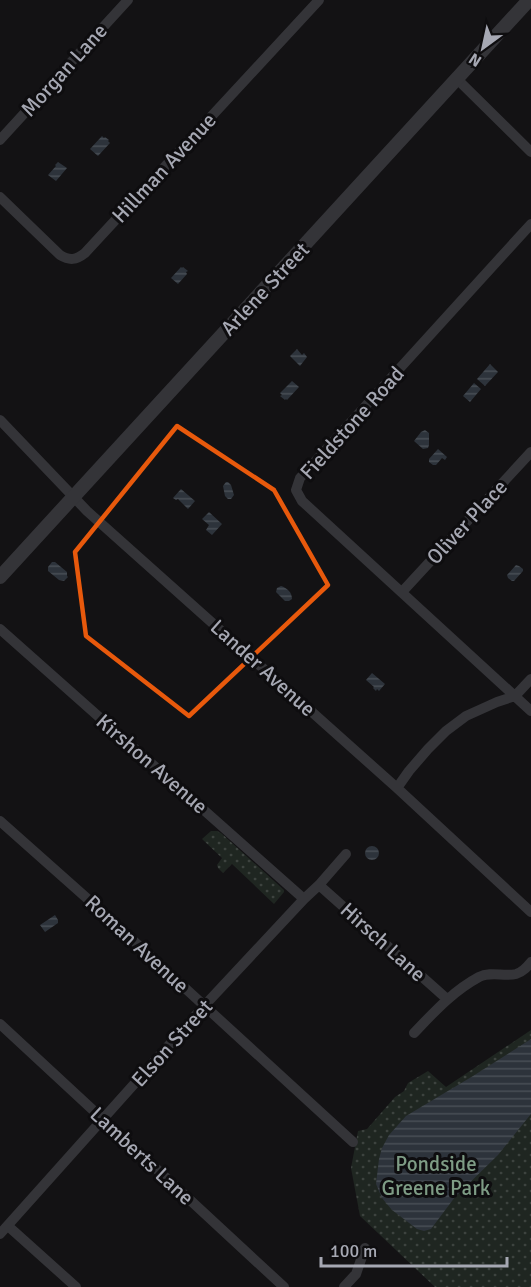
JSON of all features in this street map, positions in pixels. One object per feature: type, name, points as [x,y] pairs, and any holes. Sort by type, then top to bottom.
[{"type":"street","name":"Morgan Lane","points":[[0,140],[128,0]]},
{"type":"street","name":"Hillman Avenue","points":[[0,197],[60,255],[74,260],[80,257],[319,0]]},
{"type":"street","name":"Arlene Street","points":[[0,577],[529,0]]},
{"type":"street","points":[[457,80],[531,152]]},
{"type":"street","name":"Fieldstone Road","points":[[531,224],[308,469],[296,489],[302,501],[531,711]]},
{"type":"street","name":"Lander Avenue","points":[[0,420],[87,511],[397,788],[531,912]]},
{"type":"street","name":"Oliver Place","points":[[402,592],[531,452]]},
{"type":"street","name":"Kirshon Avenue","points":[[0,629],[304,899]]},
{"type":"street","points":[[397,788],[428,749],[446,732],[466,716],[515,696],[531,679]]},
{"type":"street","name":"Roman Avenue","points":[[0,821],[353,1142]]},
{"type":"street","name":"Elson Street","points":[[0,1234],[204,1006],[346,854]]},
{"type":"street","name":"Hirsch Lane","points":[[319,885],[447,999]]},
{"type":"street","points":[[414,1033],[447,999],[477,978],[486,974],[517,974],[531,962]]},
{"type":"street","name":"Lamberts Lane","points":[[0,1024],[284,1287]]},
{"type":"street","points":[[8,1226],[76,1287]]},
{"type":"street","points":[[344,1287],[356,1274],[365,1248]]},
{"type":"highlighted area","points":[[177,426],[274,490],[328,585],[189,716],[86,636],[75,552]]},
{"type":"green space","points":[[211,831],[221,833],[284,890],[274,904],[232,864],[223,873],[218,868],[217,865],[222,858],[202,839]]},
{"type":"green space","name":"Pondside Greene Park","points":[[531,1030],[531,1287],[435,1287],[360,1216],[351,1168],[358,1131],[367,1129],[395,1097],[404,1091],[408,1083],[428,1071],[446,1087]]},
{"type":"shaded area","points":[[102,136],[110,143],[98,156],[90,149]]},
{"type":"shaded area","points":[[58,162],[67,168],[56,181],[48,175]]},
{"type":"shaded area","points":[[181,267],[188,271],[178,284],[171,278]]},
{"type":"shaded area","points":[[297,349],[307,357],[300,366],[290,356]]},
{"type":"shaded area","points":[[490,364],[498,372],[485,386],[477,379]]},
{"type":"shaded area","points":[[292,381],[299,387],[285,400],[280,393]]},
{"type":"shaded area","points":[[474,383],[481,389],[470,402],[463,396]]},
{"type":"shaded area","points":[[425,430],[429,433],[429,445],[428,448],[423,449],[414,441]]},
{"type":"shaded area","points":[[438,449],[447,457],[433,465],[429,459]]},
{"type":"shaded area","points":[[226,482],[231,485],[234,495],[231,499],[225,496],[223,486]]},
{"type":"shaded area","points":[[181,489],[195,501],[188,509],[178,499],[173,498]]},
{"type":"shaded area","points":[[209,512],[222,524],[212,535],[206,530],[209,525],[202,519]]},
{"type":"shaded area","points":[[52,562],[67,572],[68,577],[64,581],[59,580],[48,571]]},
{"type":"shaded area","points":[[516,565],[523,571],[512,581],[507,575]]},
{"type":"shaded area","points":[[281,586],[289,591],[292,599],[285,601],[276,592]]},
{"type":"shaded area","points":[[372,673],[385,684],[379,691],[377,689],[376,691],[366,680]]},
{"type":"shaded area","points":[[369,846],[375,846],[379,853],[375,860],[369,860],[365,856],[365,850]]},
{"type":"shaded area","points":[[55,915],[58,923],[45,932],[40,925]]},
{"type":"shaded area","points":[[531,1039],[531,1114],[498,1155],[455,1197],[431,1229],[424,1231],[417,1229],[392,1210],[382,1198],[376,1184],[379,1159],[389,1135],[406,1116]]}]
